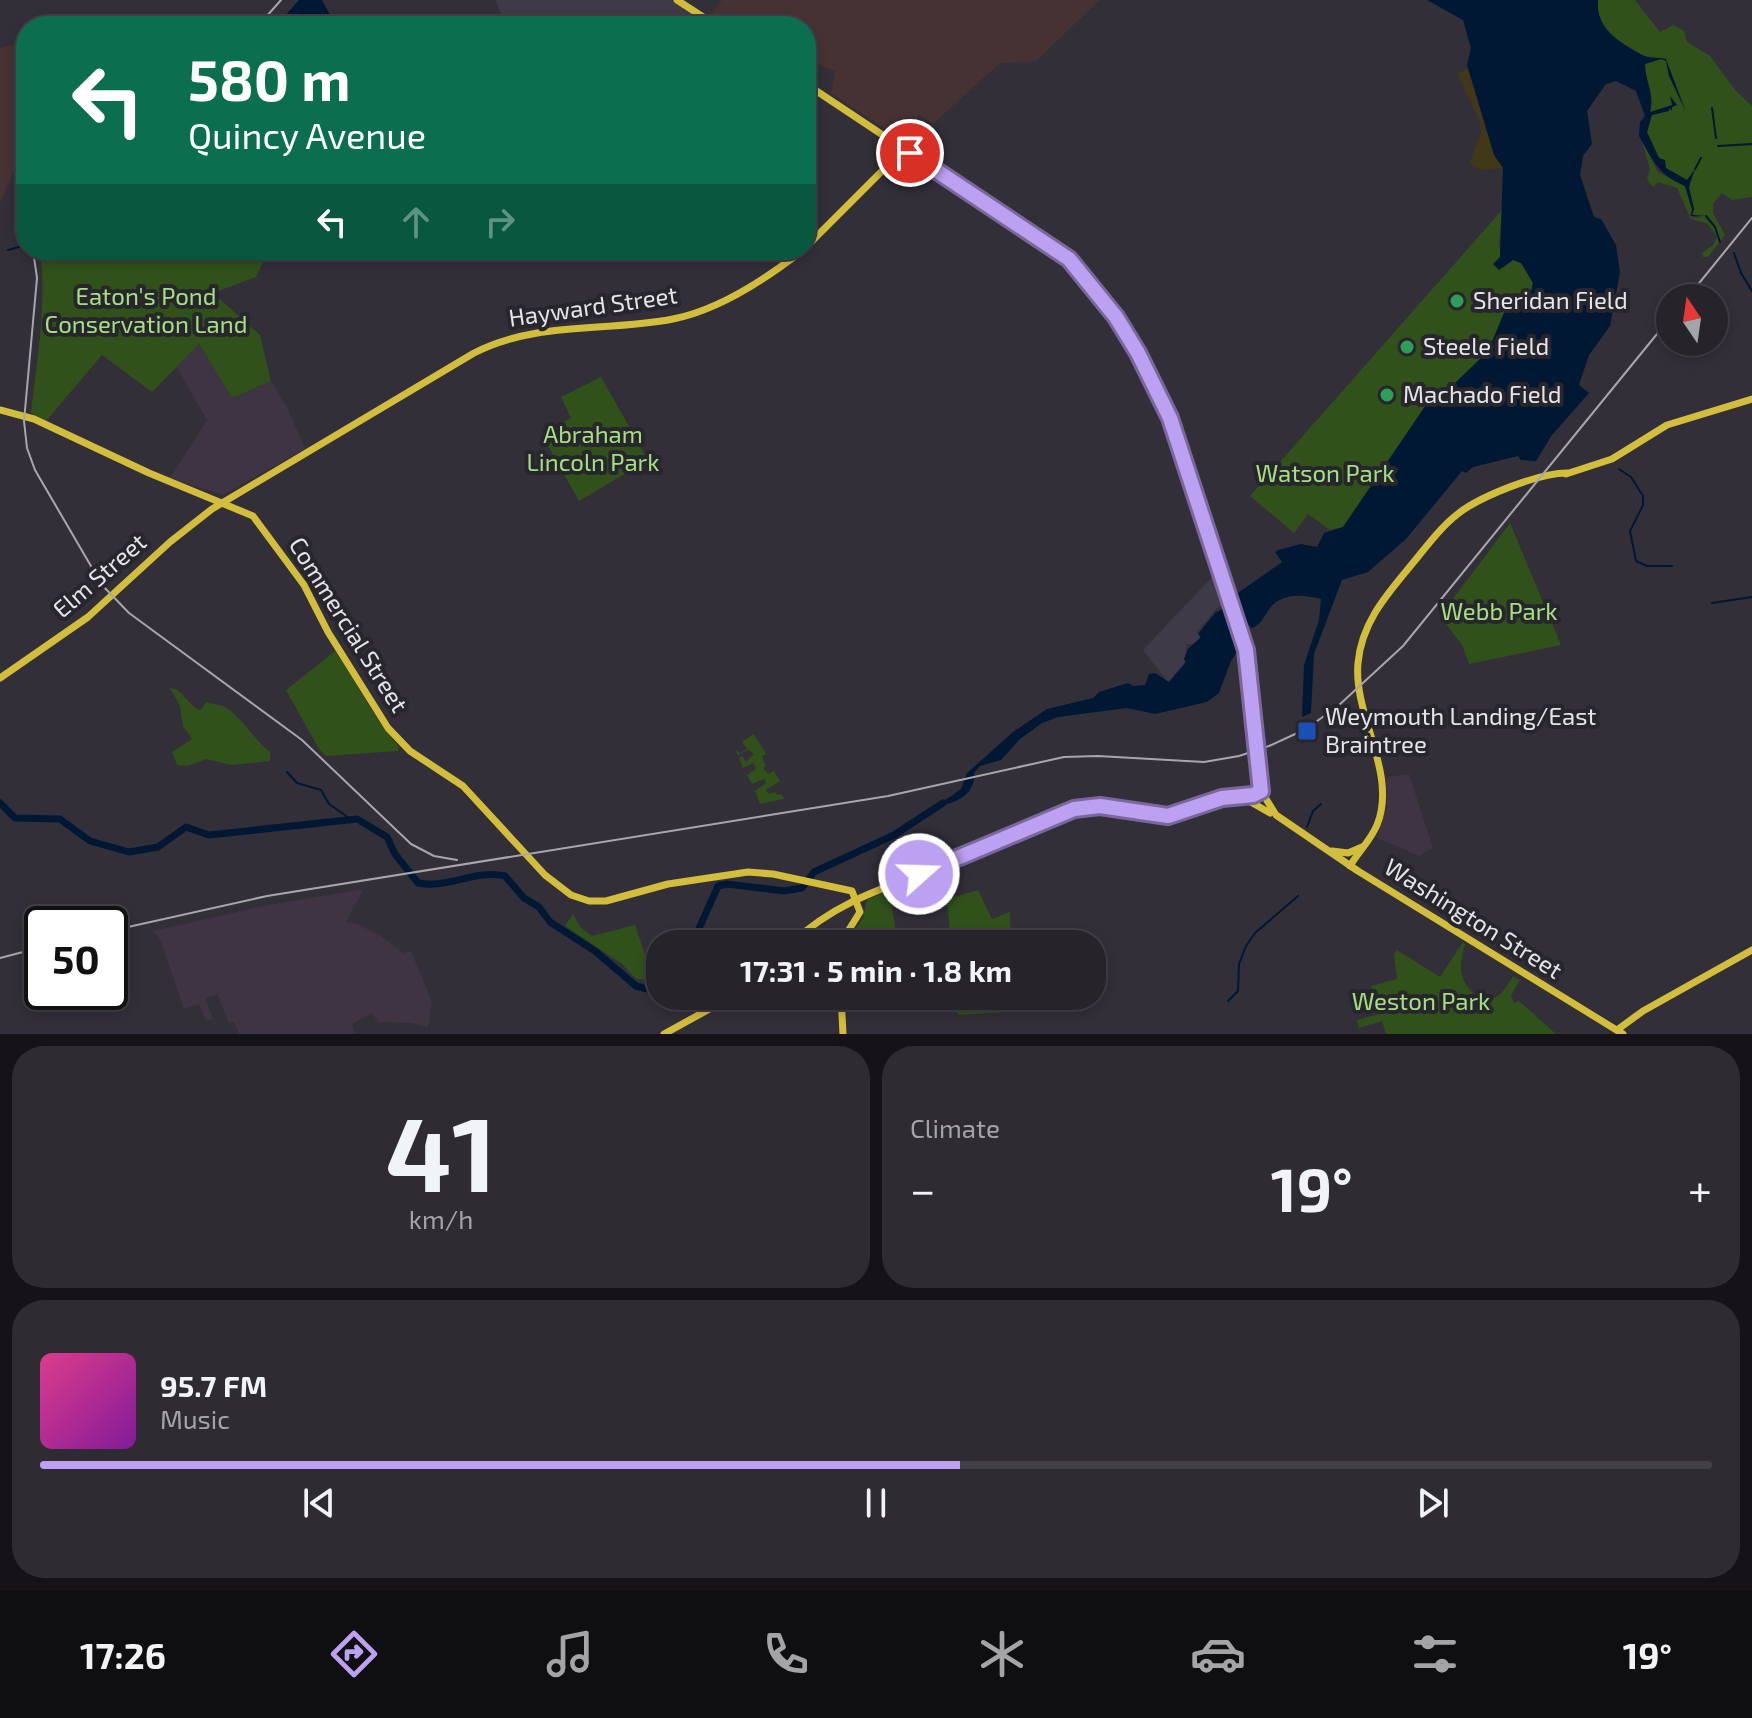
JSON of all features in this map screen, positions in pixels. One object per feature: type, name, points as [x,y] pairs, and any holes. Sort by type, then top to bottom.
[{"type":"main road","points":[[677,0],[702,16]]},
{"type":"main road","points":[[816,91],[1069,259],[1116,317],[1168,412],[1240,629],[1250,668],[1260,790],[1270,809],[1280,818]]},
{"type":"main road","name":"Hayward Street","points":[[816,237],[895,158],[901,147]]},
{"type":"main road","name":"Hayward Street","points":[[224,502],[405,391],[491,344],[551,331],[660,321],[697,313],[788,260]]},
{"type":"main road","points":[[1350,866],[1377,824],[1383,799],[1358,684],[1363,638],[1380,604],[1452,519],[1476,502],[1612,459],[1667,425],[1752,399]]},
{"type":"main road","name":"Commercial Street","points":[[0,410],[34,419],[149,473],[250,514],[266,530],[304,585],[328,632],[393,735],[410,751],[463,786],[545,875],[569,893],[589,901],[606,901],[663,885],[739,872],[773,874],[847,888],[856,897]]},
{"type":"main road","name":"Elm Street","points":[[0,678],[98,609],[176,537],[224,502]]},
{"type":"main road","points":[[1222,798],[1253,795],[1260,790]]},
{"type":"main road","points":[[807,930],[822,917],[856,897],[959,859],[1074,809],[1100,806],[1168,816],[1222,798],[1260,790]]},
{"type":"main road","points":[[1232,797],[1249,801],[1280,818]]},
{"type":"main road","name":"Washington Street","points":[[1280,818],[1350,866],[1620,1032]]},
{"type":"main road","points":[[1326,849],[1346,853],[1364,845]]},
{"type":"main road","points":[[850,930],[859,916],[860,906],[856,897]]},
{"type":"main road","points":[[1620,1032],[1642,1012],[1752,950]]},
{"type":"main road","points":[[664,1034],[708,1010]]},
{"type":"main road","points":[[842,1010],[843,1034]]},
{"type":"shaded area","points":[[495,0],[671,0],[696,16],[502,16]]},
{"type":"shaded area","points":[[722,0],[1100,0],[1036,61],[1000,63],[933,124],[919,115],[899,138],[831,93],[835,71],[816,63],[816,16],[711,14]]},
{"type":"shaded area","points":[[16,43],[16,167],[0,203],[0,48]]},
{"type":"shaded area","points":[[199,344],[232,398],[271,381],[288,409],[305,449],[223,495],[170,478],[207,420],[176,366]]},
{"type":"shaded area","points":[[1214,575],[1225,605],[1217,608],[1197,632],[1200,638],[1195,644],[1187,644],[1184,663],[1168,682],[1143,650]]},
{"type":"shaded area","points":[[1409,774],[1433,848],[1419,856],[1377,838],[1387,806],[1386,777]]},
{"type":"shaded area","points":[[364,889],[346,922],[381,936],[403,953],[411,951],[432,1002],[428,1028],[412,1023],[378,1022],[372,1013],[352,1024],[356,1034],[239,1034],[234,1021],[229,1023],[217,994],[205,998],[213,1019],[206,1021],[199,1004],[184,1009],[160,939],[153,931],[268,905]]},
{"type":"green space","points":[[1598,0],[1635,0],[1660,32],[1673,25],[1684,31],[1687,42],[1710,56],[1735,90],[1752,106],[1752,197],[1732,200],[1722,193],[1713,204],[1713,213],[1725,235],[1708,257],[1703,257],[1702,253],[1713,245],[1717,237],[1708,224],[1691,219],[1677,188],[1658,182],[1653,187],[1647,179],[1650,169],[1642,141],[1658,172],[1685,186],[1692,210],[1690,215],[1693,218],[1703,217],[1692,215],[1694,209],[1689,187],[1693,172],[1687,180],[1665,168],[1664,160],[1659,158],[1647,132],[1651,116],[1676,105],[1650,112],[1645,64],[1667,60],[1643,55],[1611,34],[1601,19]]},
{"type":"green space","name":"Watson Park","points":[[1502,210],[1499,242],[1503,268],[1513,260],[1521,263],[1533,283],[1530,296],[1522,300],[1516,296],[1504,313],[1489,351],[1452,386],[1428,402],[1343,527],[1330,530],[1308,514],[1294,533],[1250,496]]},
{"type":"green space","name":"Eaton's Pond Conservation Land","points":[[41,260],[264,260],[256,277],[213,293],[260,335],[271,381],[232,398],[199,344],[152,392],[102,355],[46,421],[31,413],[42,311]]},
{"type":"green space","name":"Abraham Lincoln Park","points":[[601,377],[648,460],[579,501],[542,435],[571,418],[561,397]]},
{"type":"green space","name":"Webb Park","points":[[1510,523],[1561,645],[1469,664],[1462,645],[1440,616]]},
{"type":"green space","points":[[335,651],[399,747],[398,751],[326,756],[319,749],[286,690]]},
{"type":"green space","points":[[170,688],[201,710],[206,702],[223,706],[270,752],[270,761],[231,765],[206,759],[188,766],[177,765],[172,752],[192,739],[183,726],[180,706]]},
{"type":"green space","points":[[754,734],[766,754],[762,756],[766,766],[763,768],[768,774],[774,771],[780,781],[766,790],[769,794],[781,794],[784,799],[760,804],[755,791],[766,783],[764,779],[752,784],[747,775],[756,769],[754,763],[743,768],[739,758],[742,756],[746,762],[754,754],[748,750],[738,755],[735,749],[740,753],[747,749],[742,742]]},
{"type":"green space","points":[[889,890],[896,930],[855,930],[863,918],[867,900]]},
{"type":"green space","points":[[978,890],[992,919],[1010,912],[1011,930],[950,930],[947,899]]},
{"type":"green space","points":[[573,914],[580,927],[592,936],[635,925],[646,957],[646,980],[636,979],[622,964],[565,926]]},
{"type":"green space","name":"Weston Park","points":[[1463,942],[1462,976],[1482,1002],[1497,996],[1513,976],[1520,980],[1511,995],[1514,1003],[1519,1001],[1556,1034],[1386,1034],[1382,1021],[1359,1028],[1357,1020],[1380,1014],[1371,986],[1397,979],[1394,954],[1397,950],[1440,977]]},
{"type":"green space","points":[[957,1010],[1005,1012],[958,1015]]},
{"type":"sand","points":[[1468,69],[1503,168],[1480,170],[1470,163],[1481,131],[1480,122],[1457,73]]},
{"type":"water","points":[[299,0],[322,0],[331,16],[285,16]]},
{"type":"water","points":[[1427,0],[1598,0],[1601,19],[1611,34],[1642,55],[1666,59],[1686,112],[1669,76],[1666,61],[1661,59],[1645,64],[1650,112],[1672,105],[1670,96],[1677,105],[1672,107],[1672,111],[1670,108],[1669,111],[1652,115],[1647,132],[1659,158],[1665,160],[1666,168],[1687,180],[1695,169],[1689,187],[1694,209],[1692,215],[1707,216],[1691,216],[1685,186],[1662,171],[1648,152],[1639,136],[1640,122],[1645,116],[1636,91],[1616,81],[1606,84],[1587,111],[1592,144],[1583,156],[1580,175],[1594,217],[1601,219],[1616,245],[1620,272],[1610,326],[1589,355],[1579,385],[1589,393],[1552,435],[1536,461],[1521,460],[1518,456],[1473,467],[1466,473],[1462,471],[1406,539],[1368,572],[1342,580],[1314,654],[1311,713],[1302,717],[1304,665],[1319,620],[1321,599],[1287,597],[1275,603],[1253,628],[1244,623],[1234,631],[1239,649],[1219,693],[1207,702],[1155,714],[1127,708],[1058,717],[1042,723],[1020,739],[1001,760],[980,766],[974,773],[972,787],[963,797],[937,806],[961,789],[967,773],[1013,732],[1047,709],[1093,698],[1099,692],[1128,683],[1145,685],[1149,674],[1155,673],[1169,682],[1186,662],[1184,659],[1188,649],[1201,637],[1198,634],[1215,613],[1226,607],[1230,617],[1239,608],[1235,595],[1282,562],[1275,552],[1301,544],[1317,547],[1324,533],[1343,527],[1428,402],[1452,386],[1488,351],[1504,313],[1516,296],[1520,295],[1522,300],[1530,296],[1533,283],[1521,263],[1513,260],[1499,270],[1493,264],[1500,257],[1503,168],[1494,155],[1467,65],[1471,48],[1463,20]]},
{"type":"waterway","points":[[1712,108],[1716,138]]},
{"type":"waterway","points":[[1718,146],[1752,144]]},
{"type":"waterway","points":[[1695,169],[1701,158]]},
{"type":"waterway","points":[[1706,216],[1715,227],[1720,242]]},
{"type":"waterway","points":[[8,250],[16,248]]},
{"type":"waterway","points":[[1734,253],[1752,291]]},
{"type":"waterway","points":[[1619,469],[1631,477],[1643,496],[1643,505],[1630,531],[1636,561],[1647,566],[1672,566]]},
{"type":"waterway","points":[[1712,603],[1752,597]]},
{"type":"waterway","points":[[287,772],[297,783],[321,790],[329,804],[349,818]]},
{"type":"waterway","points":[[0,803],[15,818],[60,819],[90,841],[129,852],[158,847],[186,827],[209,835],[357,819],[387,837],[395,854],[418,883],[440,883],[483,875],[505,876],[524,898],[539,907],[550,922],[595,951],[636,986],[646,989]]},
{"type":"waterway","points":[[698,930],[718,886],[727,884],[784,891],[802,888],[814,872],[894,835],[943,803]]},
{"type":"waterway","points":[[1307,827],[1313,811],[1321,804]]},
{"type":"waterway","points":[[1228,1001],[1238,991],[1239,964],[1246,946],[1255,933],[1298,896]]},
{"type":"railway","points":[[267,16],[281,0]]},
{"type":"railway","points":[[1698,284],[1752,218]]},
{"type":"railway","points":[[34,260],[37,278],[24,421],[27,448],[35,470],[102,585],[129,613],[302,740],[411,844],[434,856],[457,860]]},
{"type":"railway","points":[[128,927],[267,896],[888,796],[1064,757],[1204,762],[1239,756],[1269,746],[1306,729],[1338,706],[1403,646],[1656,335]]},
{"type":"railway","points":[[0,958],[24,952]]},
{"type":"place","name":"Sheridan Field","points":[[1457,301]]},
{"type":"place","name":"Steele Field","points":[[1407,347]]},
{"type":"place","name":"Machado Field","points":[[1387,395]]},
{"type":"place","name":"Weymouth Landing/East Braintree","points":[[1307,731]]},
{"type":"route","points":[[910,153],[1069,259],[1116,317],[1138,353],[1170,418],[1246,650],[1261,791],[1242,797],[1222,798],[1168,816],[1100,806],[1074,809],[919,874]]}]
